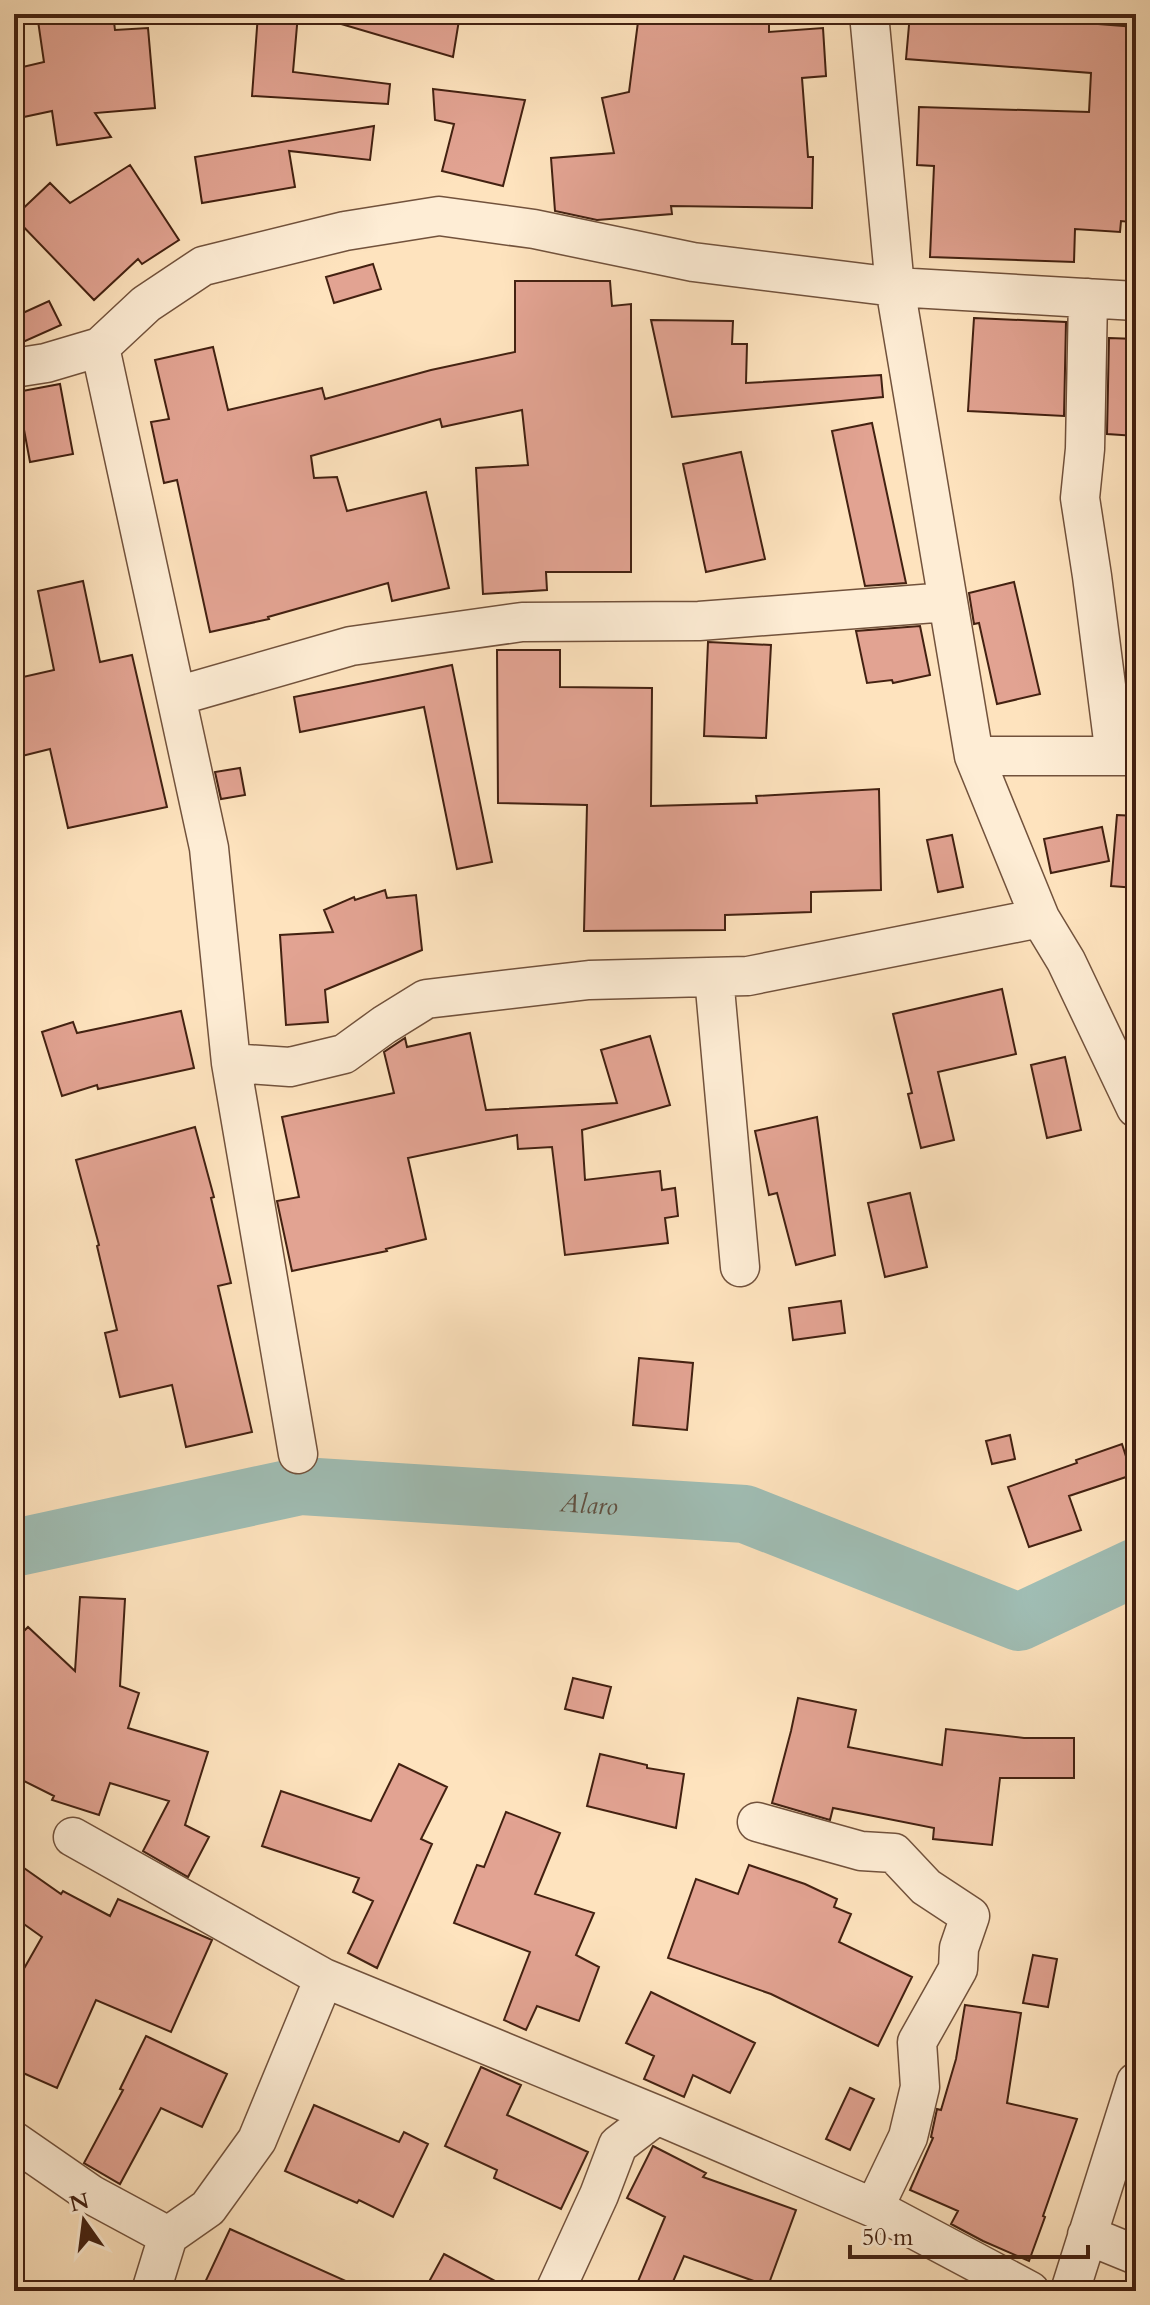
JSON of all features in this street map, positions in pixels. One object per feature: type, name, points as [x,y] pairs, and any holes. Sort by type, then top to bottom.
[{"type":"street","points":[[869,14],[895,287],[974,756],[1040,918],[1066,961],[1136,1108]]},
{"type":"street","points":[[14,368],[46,363],[100,347],[146,304],[203,266],[345,231],[439,216],[534,229],[693,262],[895,287],[1136,301]]},
{"type":"street","points":[[974,756],[1125,756],[1080,498],[1085,449],[1088,298]]},
{"type":"street","points":[[100,347],[209,848],[231,1063],[298,1454]]},
{"type":"street","points":[[177,696],[351,646],[522,622],[699,621],[948,602]]},
{"type":"street","points":[[231,1063],[290,1067],[344,1054],[426,999],[589,980],[748,976],[1040,918]]},
{"type":"street","points":[[714,977],[740,1267]]},
{"type":"street","points":[[757,1822],[861,1851],[894,1853],[926,1887],[970,1916],[959,1948],[958,1969],[917,2042],[920,2087],[908,2137],[874,2208]]},
{"type":"street","points":[[73,1837],[324,1978],[874,2208],[1030,2291]]},
{"type":"street","points":[[151,2291],[168,2236],[208,2208],[257,2140],[324,1978]]},
{"type":"street","points":[[1070,2291],[1136,2082]]},
{"type":"street","points":[[555,2291],[618,2145],[657,2115]]},
{"type":"street","points":[[14,2141],[92,2195],[168,2236]]},
{"type":"street","points":[[1087,2235],[1136,2255]]},
{"type":"building","points":[[37,14],[113,14],[115,30],[148,28],[155,108],[95,113],[111,137],[57,145],[52,111],[19,118],[14,96],[14,69],[44,62]]},
{"type":"building","points":[[258,14],[298,14],[293,72],[390,84],[388,104],[252,96]]},
{"type":"building","points":[[332,14],[460,14],[453,57],[331,21]]},
{"type":"building","points":[[639,14],[769,14],[769,32],[823,28],[826,76],[802,78],[808,157],[813,157],[812,208],[671,206],[672,214],[597,220],[555,211],[551,158],[614,153],[602,98],[629,92]]},
{"type":"building","points":[[910,14],[1024,14],[1023,18],[1136,27],[1136,205],[1131,205],[1130,222],[1121,221],[1120,232],[1075,229],[1074,262],[930,257],[934,166],[917,165],[919,107],[1089,112],[1091,73],[906,59]]},
{"type":"building","points":[[433,89],[525,100],[503,186],[442,171],[454,124],[435,120]]},
{"type":"building","points":[[374,126],[370,160],[289,151],[295,187],[202,203],[195,157]]},
{"type":"building","points":[[130,165],[179,240],[142,264],[138,259],[94,300],[14,217],[50,183],[70,203]]},
{"type":"building","points":[[373,264],[381,289],[334,303],[326,277]]},
{"type":"building","points":[[515,281],[610,281],[612,306],[631,304],[631,572],[546,572],[547,590],[483,594],[476,468],[528,465],[522,410],[442,427],[440,419],[311,456],[314,478],[337,477],[347,511],[426,492],[449,588],[392,601],[388,583],[269,619],[210,632],[177,480],[164,483],[151,422],[169,419],[155,360],[213,347],[228,410],[322,388],[325,399],[431,370],[515,352]]},
{"type":"building","points":[[49,301],[61,325],[14,346],[14,317]]},
{"type":"building","points":[[974,318],[1066,322],[1064,416],[968,411]]},
{"type":"building","points":[[651,320],[733,321],[732,344],[747,344],[746,383],[881,375],[883,397],[672,417]]},
{"type":"building","points":[[1109,338],[1136,339],[1136,436],[1107,434]]},
{"type":"building","points":[[60,384],[73,454],[30,462],[17,392]]},
{"type":"building","points":[[872,423],[906,583],[865,586],[832,431]]},
{"type":"building","points":[[741,452],[765,559],[706,572],[683,464]]},
{"type":"building","points":[[83,581],[100,662],[132,655],[167,807],[68,828],[50,749],[14,758],[14,679],[54,670],[38,591]]},
{"type":"building","points":[[1014,582],[1040,694],[997,704],[979,623],[974,624],[969,593]]},
{"type":"building","points":[[920,626],[930,675],[893,683],[892,680],[867,683],[856,631]]},
{"type":"building","points":[[708,642],[771,645],[766,738],[704,736]]},
{"type":"building","points":[[497,650],[560,650],[560,687],[652,688],[651,806],[757,803],[756,796],[879,789],[881,890],[811,892],[811,912],[725,915],[725,930],[584,931],[587,805],[498,803]]},
{"type":"building","points":[[452,665],[492,862],[457,869],[424,707],[300,732],[294,697]]},
{"type":"building","points":[[240,768],[245,795],[221,799],[215,772]]},
{"type":"building","points":[[1117,815],[1136,816],[1136,888],[1111,886]]},
{"type":"building","points":[[1102,827],[1109,861],[1051,873],[1044,839]]},
{"type":"building","points":[[952,835],[963,887],[938,892],[927,840]]},
{"type":"building","points":[[385,890],[387,898],[416,895],[422,950],[325,990],[328,1022],[286,1025],[280,935],[333,932],[324,910],[354,897],[355,900]]},
{"type":"building","points":[[1002,989],[1016,1054],[938,1072],[954,1140],[921,1148],[908,1094],[912,1093],[893,1014]]},
{"type":"building","points":[[181,1011],[194,1068],[98,1089],[97,1085],[62,1096],[42,1032],[73,1022],[77,1033]]},
{"type":"building","points":[[470,1033],[486,1110],[617,1103],[601,1050],[650,1036],[670,1105],[582,1130],[585,1180],[660,1171],[662,1190],[675,1188],[678,1216],[665,1218],[668,1243],[565,1255],[552,1147],[518,1149],[517,1135],[408,1158],[426,1239],[387,1251],[292,1271],[277,1201],[299,1197],[282,1117],[394,1093],[384,1052],[405,1038],[407,1047]]},
{"type":"building","points":[[1065,1057],[1081,1130],[1047,1138],[1031,1065]]},
{"type":"building","points":[[817,1117],[835,1255],[796,1265],[777,1193],[769,1195],[755,1131]]},
{"type":"building","points":[[195,1127],[214,1197],[211,1198],[231,1283],[218,1286],[252,1432],[186,1447],[172,1385],[120,1397],[105,1333],[117,1330],[99,1245],[76,1160]]},
{"type":"building","points":[[910,1193],[927,1267],[885,1277],[868,1203]]},
{"type":"building","points":[[841,1301],[845,1333],[793,1340],[789,1308]]},
{"type":"building","points":[[639,1358],[693,1363],[687,1430],[633,1425]]},
{"type":"building","points":[[1010,1435],[1015,1459],[992,1464],[986,1441]]},
{"type":"building","points":[[1122,1444],[1132,1475],[1069,1496],[1081,1530],[1029,1547],[1008,1487]]},
{"type":"building","points":[[80,1597],[125,1599],[120,1686],[139,1693],[128,1728],[208,1752],[185,1825],[209,1837],[188,1877],[143,1851],[169,1801],[110,1783],[99,1815],[52,1800],[54,1796],[14,1776],[14,1641],[28,1627],[75,1671]]},
{"type":"building","points":[[573,1678],[611,1687],[603,1718],[565,1709]]},
{"type":"building","points":[[798,1698],[856,1710],[848,1747],[942,1765],[946,1729],[1024,1738],[1074,1738],[1074,1778],[1000,1778],[992,1845],[933,1839],[934,1828],[833,1808],[830,1820],[772,1803]]},
{"type":"building","points":[[600,1754],[647,1765],[647,1768],[684,1774],[676,1828],[587,1806]]},
{"type":"building","points":[[399,1764],[447,1787],[421,1839],[432,1844],[377,1968],[348,1953],[373,1901],[353,1892],[359,1878],[262,1846],[281,1791],[371,1821]]},
{"type":"building","points":[[506,1812],[560,1833],[535,1894],[594,1913],[576,1955],[599,1967],[579,2021],[537,2006],[526,2030],[504,2020],[530,1952],[454,1923],[477,1865],[484,1867]]},
{"type":"building","points":[[14,1861],[61,1894],[63,1891],[110,1916],[118,1899],[212,1940],[171,2032],[96,2000],[57,2088],[14,2069],[14,1986],[42,1937],[14,1917]]},
{"type":"building","points":[[749,1865],[805,1884],[837,1899],[834,1907],[851,1914],[839,1942],[912,1977],[878,2046],[771,1994],[668,1958],[696,1879],[738,1894]]},
{"type":"building","points":[[1033,1955],[1057,1959],[1048,2007],[1023,2003]]},
{"type":"building","points":[[651,1992],[755,2043],[730,2093],[693,2075],[684,2097],[644,2079],[654,2056],[626,2043]]},
{"type":"building","points":[[965,2005],[1021,2013],[1007,2103],[1077,2119],[1029,2261],[951,2224],[958,2211],[910,2190],[933,2138],[937,2109],[941,2110],[956,2059]]},
{"type":"building","points":[[146,2036],[227,2074],[202,2127],[161,2108],[120,2184],[84,2163],[123,2090],[120,2089]]},
{"type":"building","points":[[481,2067],[521,2085],[507,2115],[588,2152],[561,2209],[494,2178],[497,2170],[445,2146]]},
{"type":"building","points":[[850,2088],[874,2099],[850,2150],[826,2139]]},
{"type":"building","points":[[314,2105],[399,2142],[404,2132],[428,2144],[393,2217],[285,2171]]},
{"type":"building","points":[[653,2146],[706,2173],[703,2177],[796,2210],[768,2286],[684,2256],[669,2291],[634,2291],[665,2217],[627,2198]]},
{"type":"building","points":[[230,2229],[368,2291],[201,2291]]},
{"type":"building","points":[[444,2254],[514,2291],[424,2291]]},
{"type":"waterway","name":"Alaro","points":[[14,1548],[301,1486],[745,1514],[1019,1622],[1136,1567]]}]
